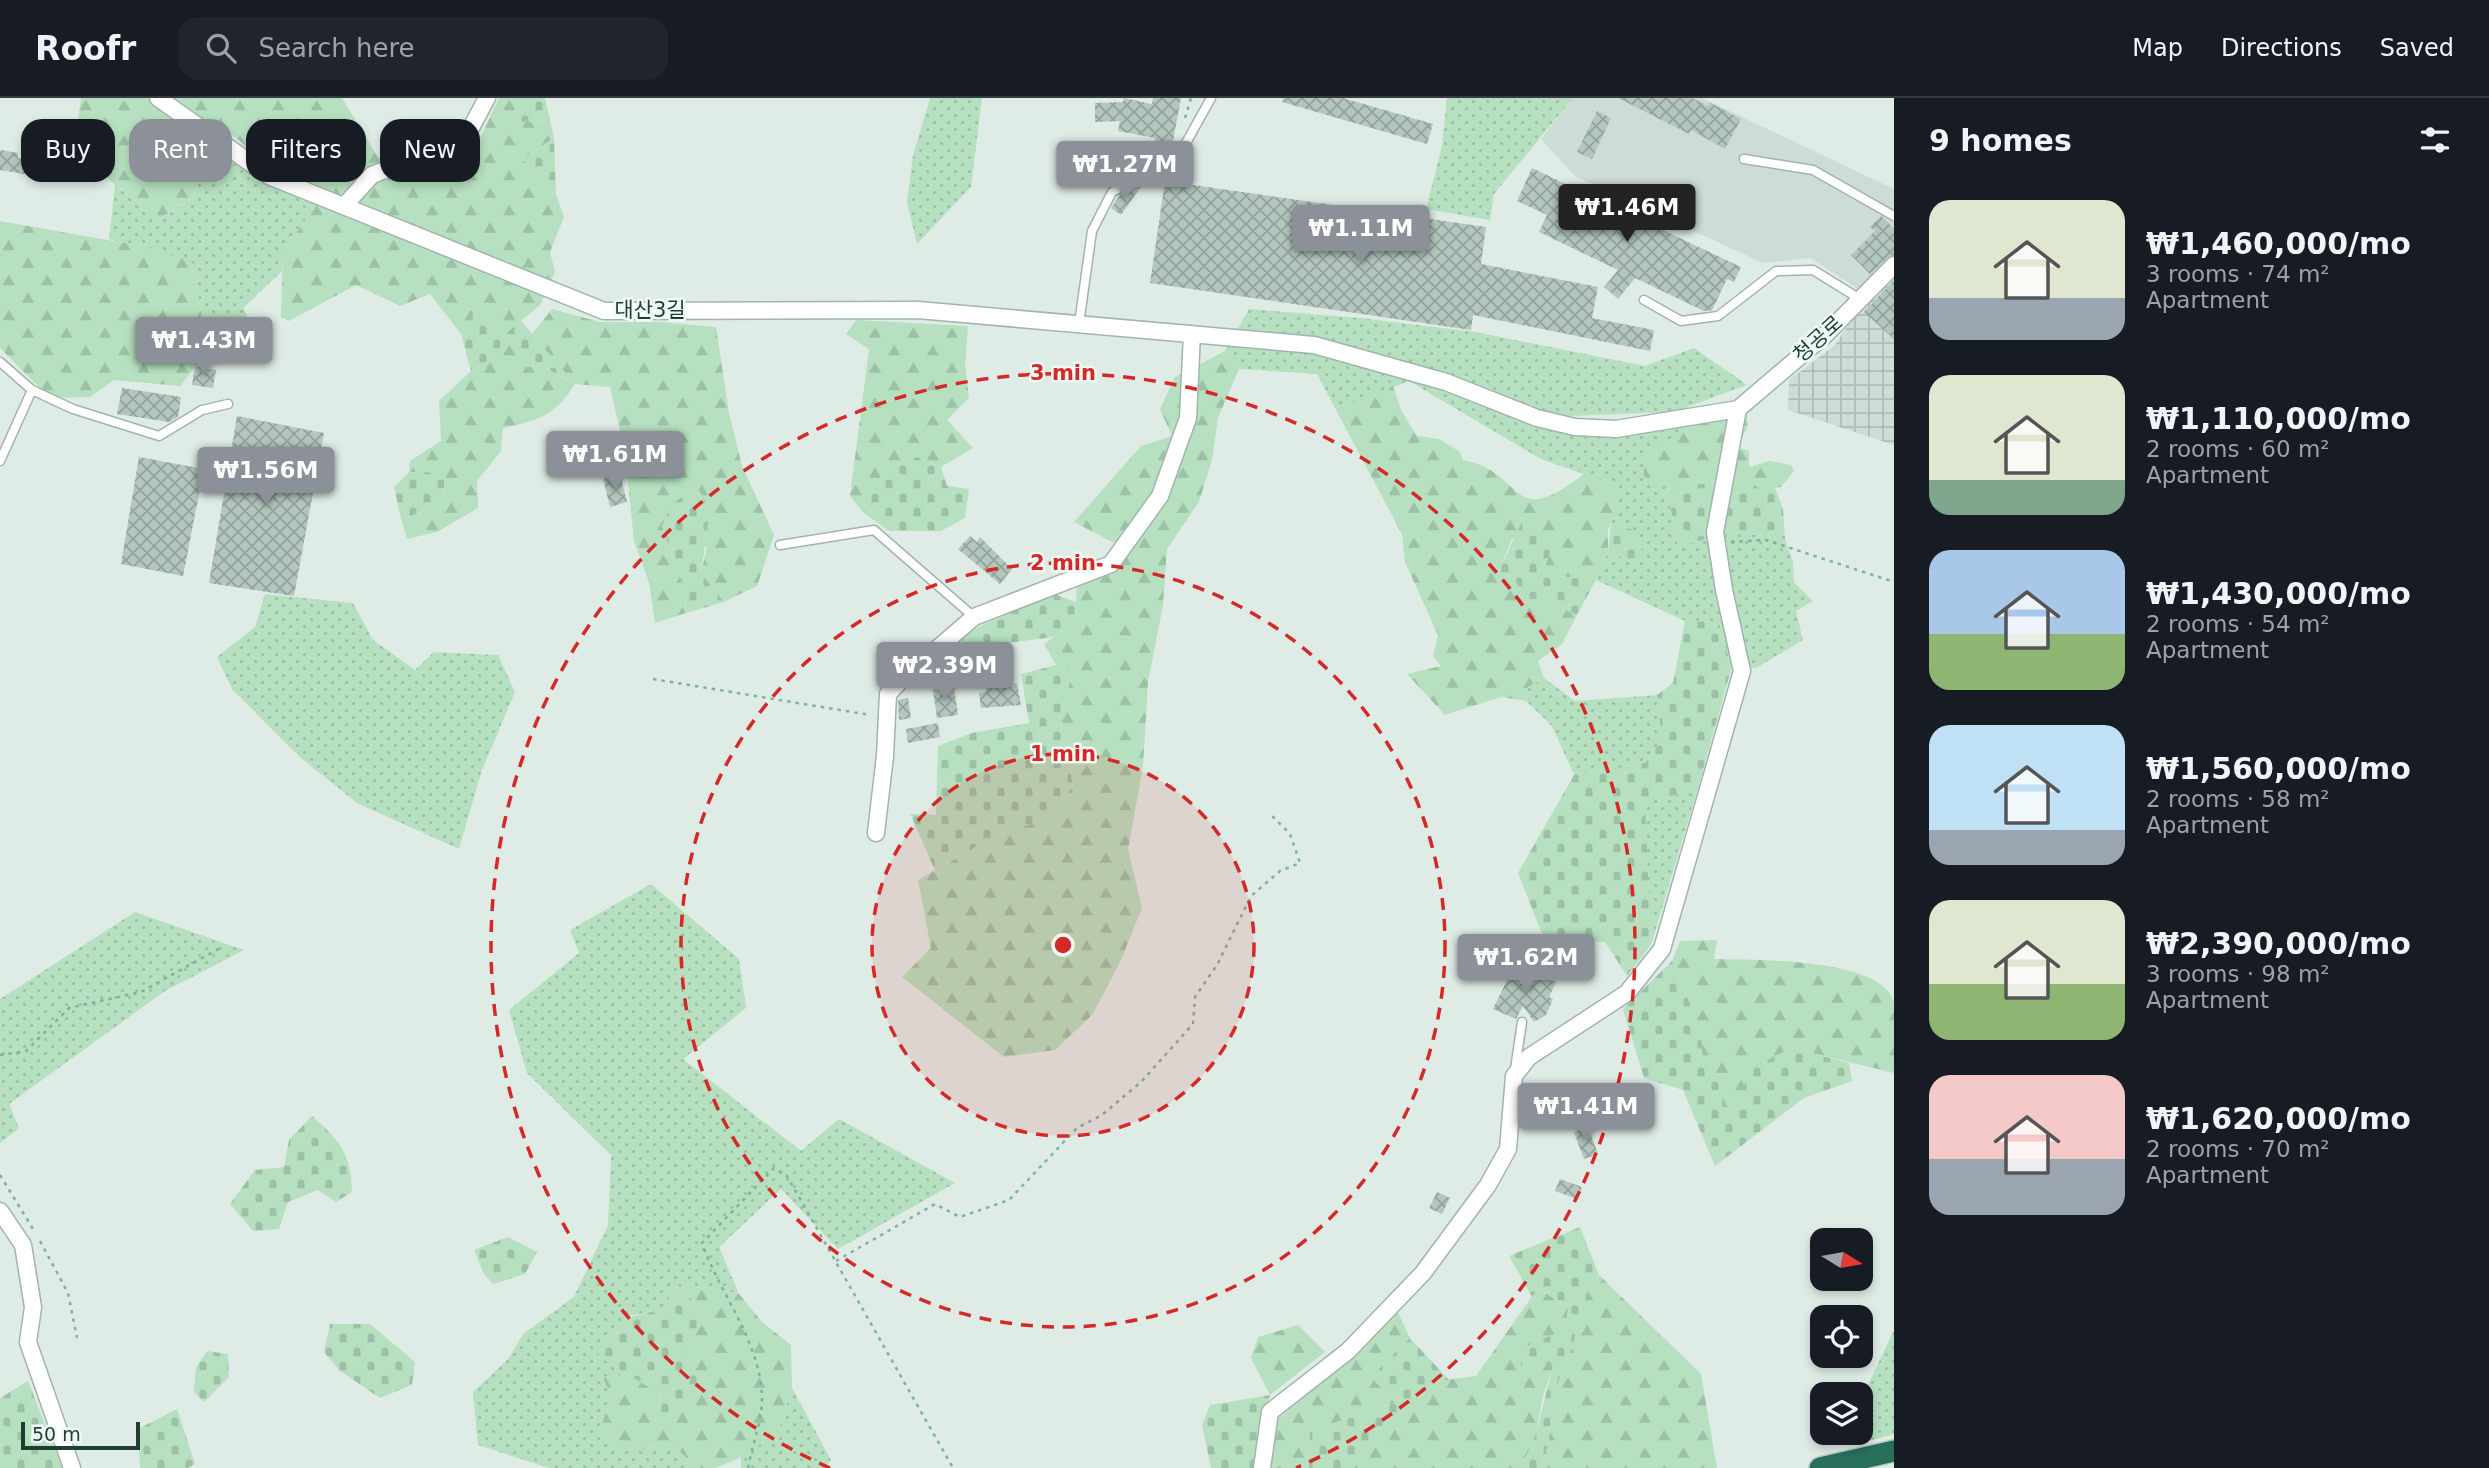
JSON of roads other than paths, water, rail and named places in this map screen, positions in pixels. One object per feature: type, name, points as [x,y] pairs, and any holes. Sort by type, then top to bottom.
[{"type":"highway","points":[[1820,1468],[1894,1451]]},
{"type":"street","name":"대산3길","points":[[158,98],[269,176],[604,310],[918,310],[1314,345],[1446,382],[1537,418],[1576,427],[1616,429],[1738,409]]},
{"type":"street","points":[[344,206],[372,175],[405,162],[459,149],[487,98]]},
{"type":"street","name":"청공로","points":[[1738,409],[1825,335],[1894,265]]},
{"type":"street","points":[[876,833],[888,694],[974,617],[1111,564],[1160,496],[1188,418],[1192,334]]},
{"type":"street","points":[[1262,1468],[1270,1412],[1348,1351],[1423,1273],[1488,1185],[1508,1149],[1514,1076],[1529,1057],[1627,993],[1662,949],[1742,671],[1715,532],[1738,409]]},
{"type":"street","points":[[0,1211],[23,1245],[33,1307],[28,1342],[72,1468]]},
{"type":"lane","points":[[1079,324],[1092,231],[1112,192],[1176,161],[1211,98]]},
{"type":"lane","points":[[1744,159],[1813,170],[1894,216]]},
{"type":"lane","points":[[1644,300],[1681,321],[1718,316],[1776,271],[1812,270],[1860,299]]},
{"type":"lane","points":[[0,362],[32,390],[73,409],[159,436],[202,410],[228,404]]},
{"type":"lane","points":[[0,461],[32,390]]},
{"type":"lane","points":[[780,545],[874,530],[974,617]]},
{"type":"lane","points":[[1514,1076],[1522,1022]]}]
